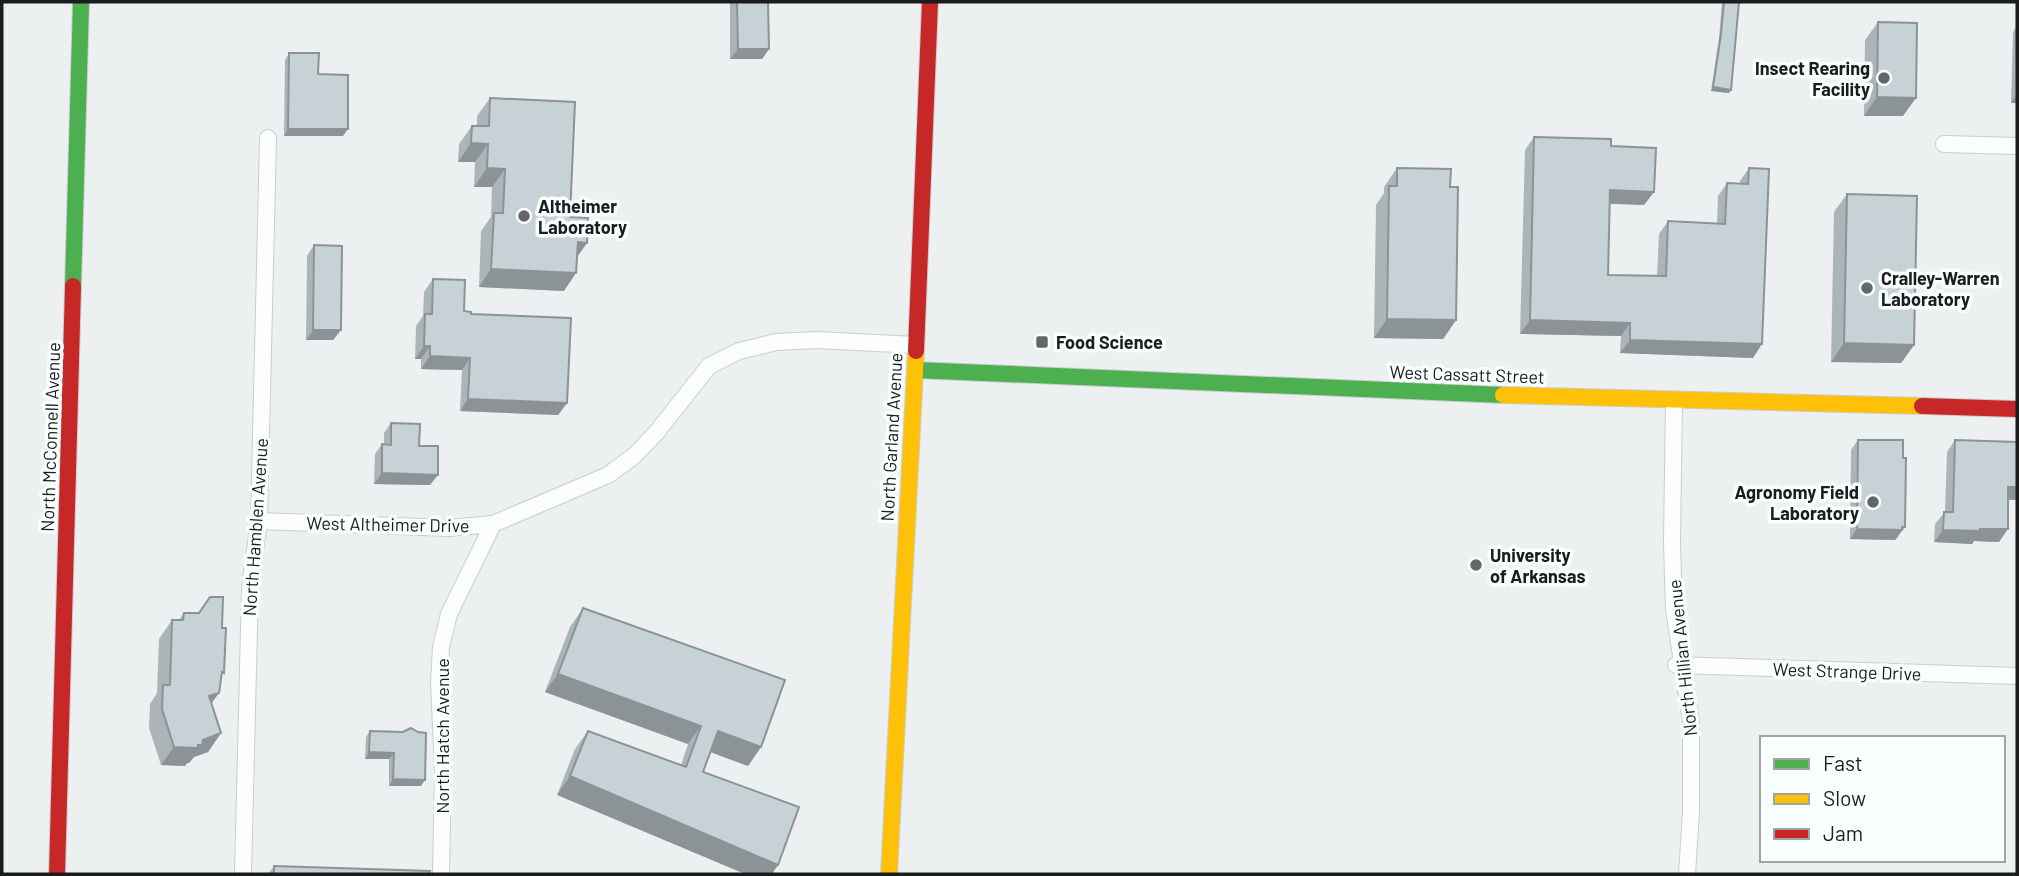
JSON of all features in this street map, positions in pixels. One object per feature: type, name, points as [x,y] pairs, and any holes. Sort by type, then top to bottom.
[{"type":"street","name":"North McConnell Avenue","points":[[57,874],[81,2]]},
{"type":"street","name":"North Garland Avenue","points":[[889,874],[915,370],[930,2]]},
{"type":"street","name":"North Hamblen Avenue","points":[[243,874],[250,588],[259,521],[268,138]]},
{"type":"street","points":[[1944,144],[2017,146]]},
{"type":"street","name":"West Altheimer Drive","points":[[259,521],[449,528],[493,524],[608,475],[634,456],[656,433],[709,366],[739,351],[776,342],[817,340],[916,345]]},
{"type":"street","name":"West Cassatt Street","points":[[915,370],[1454,394],[2017,409]]},
{"type":"street","name":"North Hillian Avenue","points":[[1674,400],[1674,610],[1679,666],[1691,721],[1691,812],[1687,874]]},
{"type":"street","name":"North Hatch Avenue","points":[[441,874],[441,647],[449,614],[493,524]]},
{"type":"street","name":"West Strange Drive","points":[[1679,666],[2017,676]]},
{"type":"building","points":[[737,2],[768,2],[769,49],[738,49]]},
{"type":"building","points":[[1724,2],[1739,2],[1731,90],[1713,87]]},
{"type":"building","points":[[1878,22],[1917,23],[1916,98],[1877,97]]},
{"type":"building","points":[[289,53],[319,53],[318,74],[348,75],[348,129],[288,129]]},
{"type":"building","name":"Altheimer Laboratory","points":[[490,98],[575,102],[570,217],[588,218],[587,243],[578,242],[576,273],[491,269],[494,213],[503,213],[505,169],[487,168],[488,144],[471,143],[472,126],[489,126]]},
{"type":"building","points":[[1534,137],[1611,139],[1611,146],[1656,148],[1654,192],[1610,190],[1608,275],[1666,276],[1668,221],[1725,224],[1727,183],[1748,184],[1749,168],[1769,169],[1762,344],[1630,340],[1630,323],[1530,320]]},
{"type":"building","points":[[1397,168],[1451,169],[1450,187],[1458,187],[1456,320],[1387,319],[1389,186],[1397,186]]},
{"type":"building","name":"Cralley-Warren Laboratory","points":[[1847,194],[1917,196],[1914,345],[1844,343]]},
{"type":"building","points":[[314,245],[342,246],[341,330],[313,330]]},
{"type":"building","points":[[433,279],[465,280],[464,311],[471,314],[571,318],[567,403],[468,399],[470,358],[430,356],[430,346],[424,346],[425,314],[432,314]]},
{"type":"building","points":[[391,423],[420,424],[419,446],[438,446],[438,475],[382,473],[382,444],[391,445]]},
{"type":"building","name":"Agronomy Field Laboratory","points":[[1858,440],[1903,440],[1903,458],[1906,458],[1905,527],[1902,527],[1902,530],[1857,529]]},
{"type":"building","points":[[1955,440],[2017,442],[2017,487],[2008,487],[2008,529],[1943,530],[1944,512],[1953,512]]},
{"type":"building","points":[[210,597],[223,597],[222,628],[226,628],[224,673],[222,672],[219,693],[209,696],[221,733],[203,740],[198,748],[174,747],[162,709],[163,685],[170,685],[172,620],[183,620],[184,613],[199,613]]},
{"type":"building","points":[[583,608],[785,680],[761,747],[718,731],[703,772],[799,807],[778,865],[570,776],[588,731],[686,767],[701,726],[558,674]]},
{"type":"building","points":[[411,728],[426,733],[425,780],[393,779],[394,753],[369,752],[370,731],[403,732]]},
{"type":"building","points":[[274,866],[430,871],[429,874],[274,874]]},
{"type":"traffic: fast","points":[[73,286],[81,2]]},
{"type":"traffic: fast","points":[[915,370],[1503,395]]},
{"type":"traffic: slow","points":[[889,874],[916,351]]},
{"type":"traffic: slow","points":[[1503,395],[1922,406]]},
{"type":"traffic: jam","points":[[916,351],[930,2]]},
{"type":"traffic: jam","points":[[57,874],[73,286]]},
{"type":"traffic: jam","points":[[1922,406],[2017,409]]},
{"type":"place","name":"Insect Rearing Facility","points":[[1884,78]]},
{"type":"place","name":"Altheimer Laboratory","points":[[524,216]]},
{"type":"place","name":"Cralley-Warren Laboratory","points":[[1867,288]]},
{"type":"place","name":"Food Science","points":[[1042,342]]},
{"type":"place","name":"Agronomy Field Laboratory","points":[[1873,502]]},
{"type":"place","name":"University of Arkansas","points":[[1476,565]]}]
